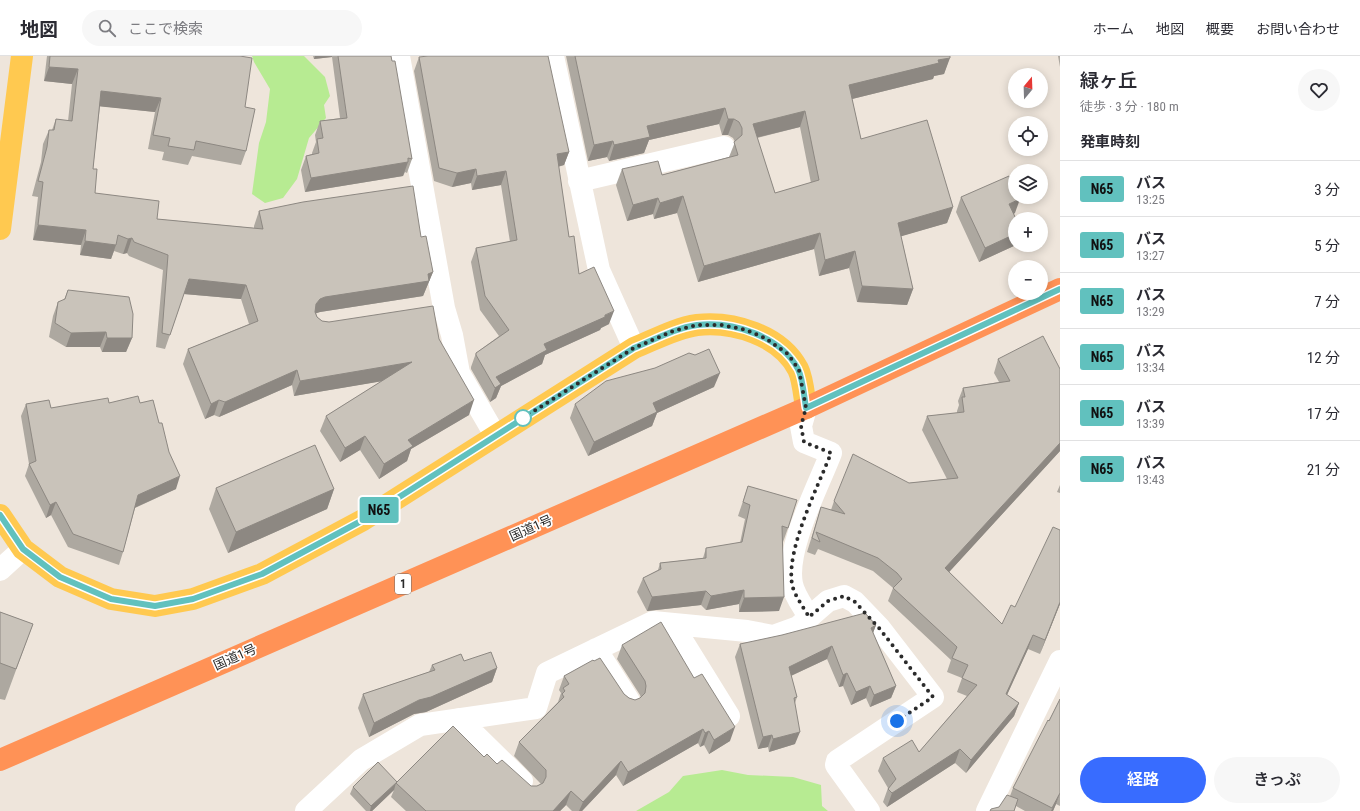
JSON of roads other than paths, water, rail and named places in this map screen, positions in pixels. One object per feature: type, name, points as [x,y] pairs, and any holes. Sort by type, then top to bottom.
[{"type":"highway","name":"国道1号","points":[[0,760],[806,408],[1060,289]]},
{"type":"main road","points":[[0,229],[22,56]]},
{"type":"main road","points":[[0,515],[23,549],[60,577],[111,599],[155,606],[193,599],[262,574],[363,520],[634,348],[673,331],[697,325],[722,325],[746,330],[765,338],[788,354],[799,370],[806,408]]},
{"type":"street","points":[[399,56],[444,305],[452,335],[459,373],[495,436]]},
{"type":"street","points":[[553,56],[599,270],[634,348]]},
{"type":"street","points":[[580,181],[724,146]]},
{"type":"street","points":[[400,190],[422,186]]},
{"type":"street","points":[[421,309],[444,305]]},
{"type":"street","points":[[806,408],[801,426],[804,442],[831,453],[799,535],[791,568],[792,586],[809,617]]},
{"type":"street","points":[[0,570],[23,549]]},
{"type":"street","points":[[306,811],[361,760],[420,725],[536,708],[547,673],[653,622],[747,631],[773,636],[798,627],[828,601],[844,596],[855,602],[879,628],[933,697],[837,761],[836,765],[869,811]]},
{"type":"street","points":[[672,624],[728,716]]},
{"type":"street","points":[[596,650],[629,701]]},
{"type":"street","points":[[987,811],[1060,661]]},
{"type":"street","points":[[459,719],[529,788]]}]
